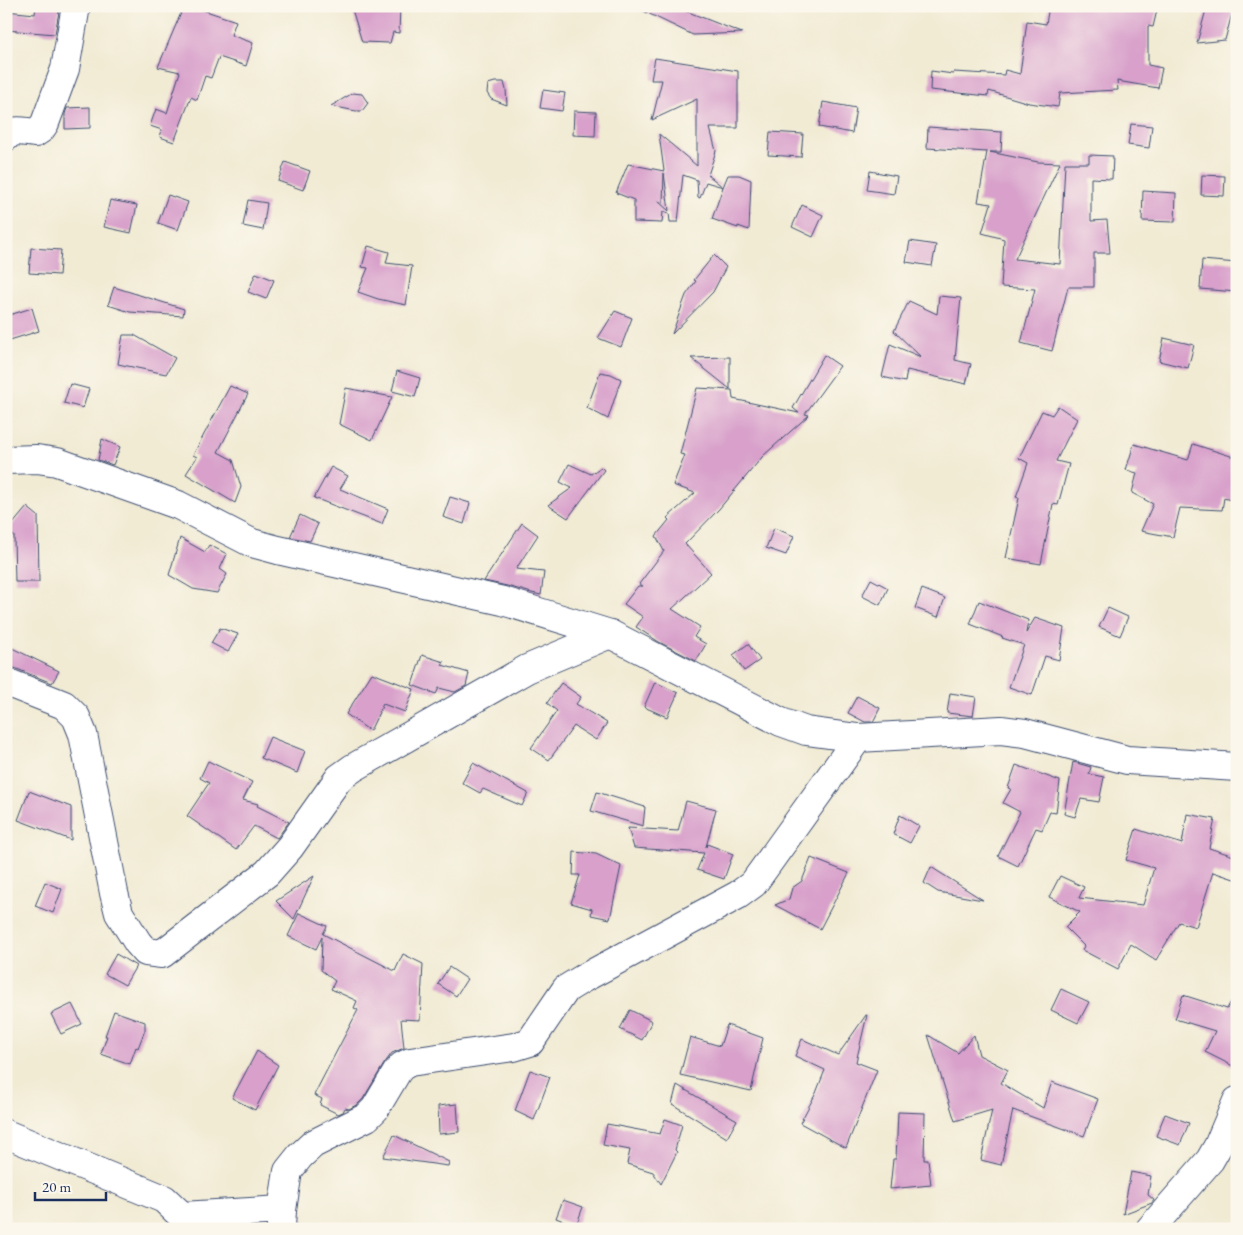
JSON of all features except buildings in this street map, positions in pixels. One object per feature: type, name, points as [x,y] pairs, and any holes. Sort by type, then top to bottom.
[{"type":"street","points":[[6,137],[10,132],[16,130],[35,133],[45,123],[65,69],[76,6]]},
{"type":"street","points":[[6,460],[37,459],[57,462],[178,505],[252,543],[503,601],[610,634],[782,722],[806,731],[858,738],[1001,730],[1025,734],[1126,760],[1237,767]]},
{"type":"street","points":[[6,682],[64,705],[76,717],[83,734],[119,913],[146,952],[162,954],[267,872],[290,847],[339,778],[353,768],[527,669],[610,634]]},
{"type":"street","points":[[6,1134],[164,1199],[186,1222],[282,1219],[288,1171],[313,1144],[367,1117],[375,1109],[402,1066],[410,1062],[514,1048],[530,1042],[566,989],[738,895],[753,884],[858,738]]},
{"type":"street","points":[[1150,1229],[1210,1160],[1237,1101]]}]
